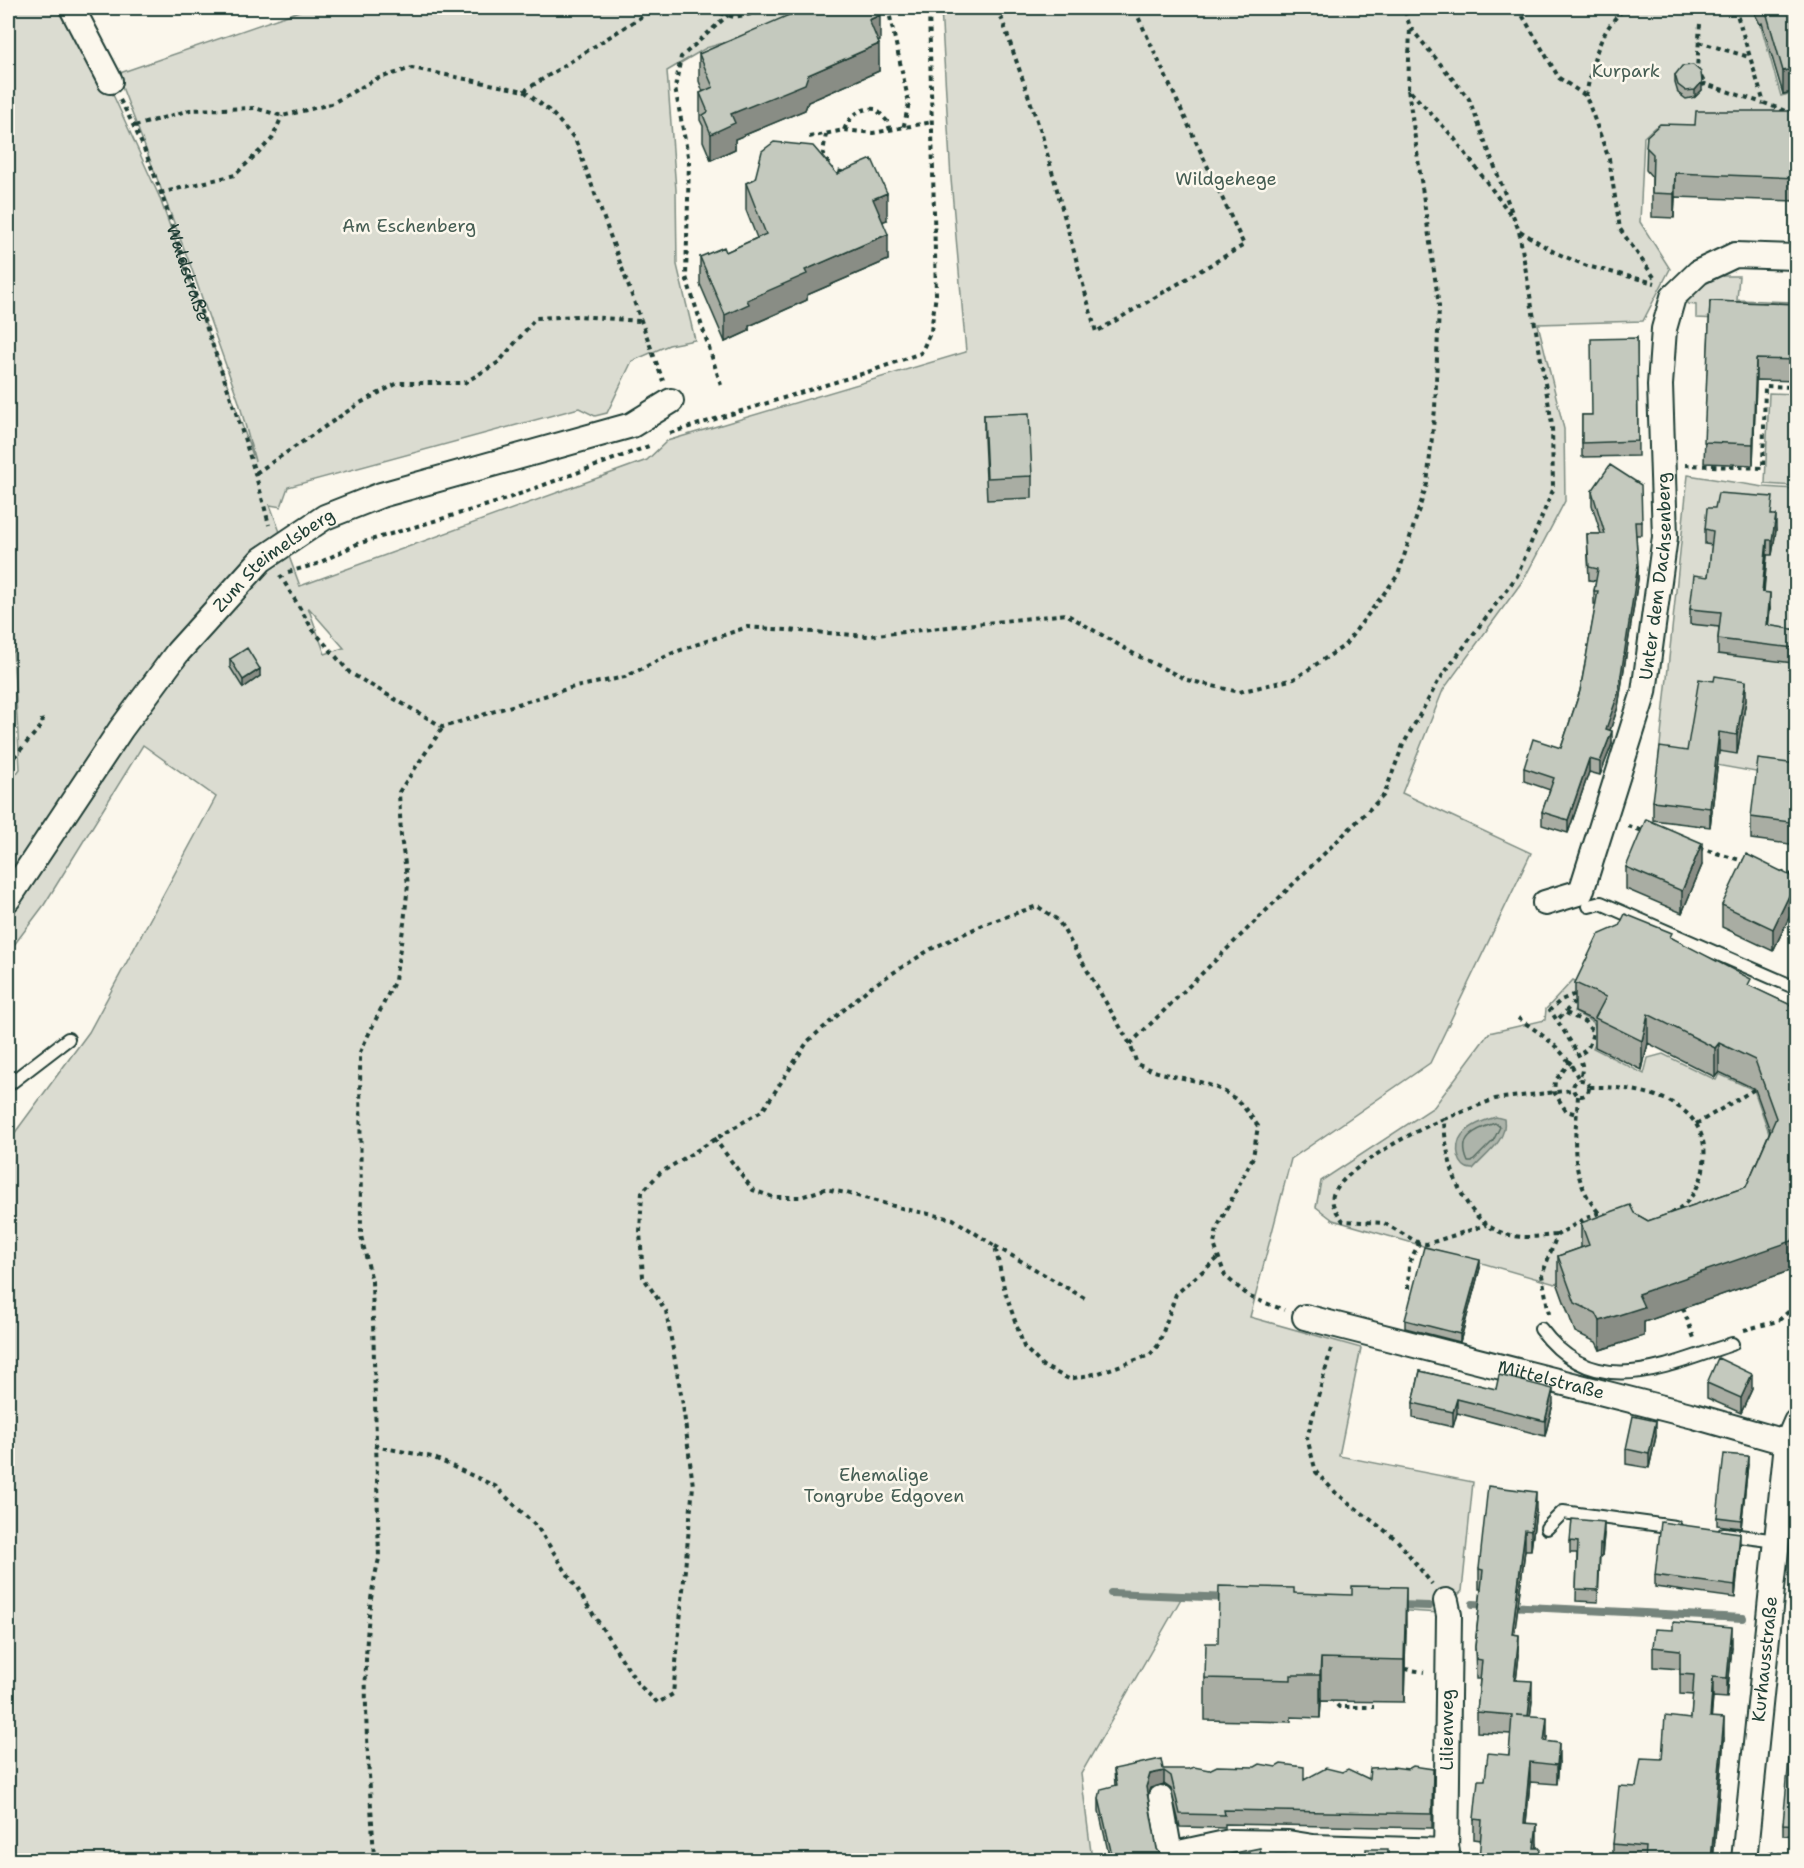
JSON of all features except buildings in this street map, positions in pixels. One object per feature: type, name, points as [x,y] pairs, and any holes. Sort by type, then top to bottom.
[{"type":"street","points":[[72,8],[110,81]]},
{"type":"street","name":"Unter dem Dachsenberg","points":[[1545,903],[1581,892],[1644,692],[1665,537],[1660,385],[1664,329],[1673,297],[1699,272],[1735,255],[1797,257]]},
{"type":"street","name":"Zum Steimelsberg","points":[[8,899],[121,729],[178,652],[272,562],[325,517],[381,495],[632,425],[671,402]]},
{"type":"street","name":"Mittelstraße","points":[[1305,1317],[1694,1416],[1793,1437]]},
{"type":"street","name":"Kurhausstraße","points":[[1744,1860],[1777,1541],[1793,1437]]},
{"type":"street","name":"Lilienweg","points":[[1447,1608],[1447,1856]]},
{"type":"street","points":[[1160,1798],[1171,1858],[1230,1842],[1288,1843],[1304,1853],[1447,1856]]},
{"type":"lane","points":[[1589,906],[1602,903],[1797,988]]},
{"type":"lane","points":[[8,1085],[68,1039]]},
{"type":"lane","points":[[1546,1325],[1556,1350],[1602,1372],[1645,1372],[1700,1355],[1733,1339]]},
{"type":"lane","points":[[1547,1528],[1563,1512],[1777,1541]]},
{"type":"path","points":[[524,91],[655,8]]},
{"type":"path","points":[[704,8],[734,17],[785,8]]},
{"type":"path","points":[[888,8],[909,103],[903,129]]},
{"type":"path","points":[[665,436],[673,431],[871,371],[921,352],[931,331],[936,294],[929,8]]},
{"type":"path","points":[[998,8],[1042,135],[1096,332],[1244,245],[1134,8]]},
{"type":"path","points":[[374,1860],[366,1664],[372,1583],[379,1559],[374,1446],[372,1281],[361,1236],[360,1052],[395,981],[404,923],[408,884],[401,837],[399,792],[443,727],[570,688],[625,677],[675,652],[747,627],[868,636],[1066,614],[1136,655],[1187,680],[1239,692],[1294,679],[1344,646],[1398,574],[1427,484],[1435,409],[1439,306],[1408,89],[1410,27],[1404,8]]},
{"type":"path","points":[[1518,8],[1559,78],[1586,96]]},
{"type":"path","points":[[1519,231],[1554,252],[1587,266],[1658,284],[1620,229],[1609,159],[1586,96],[1593,56],[1616,16],[1626,8]]},
{"type":"path","points":[[1735,8],[1764,103]]},
{"type":"path","points":[[721,385],[686,278],[689,161],[675,88],[681,57],[728,15]]},
{"type":"path","points":[[1700,24],[1697,69],[1703,84],[1797,115]]},
{"type":"path","points":[[1130,1044],[1384,795],[1403,745],[1439,680],[1517,576],[1553,490],[1552,424],[1519,231],[1469,99],[1410,27]]},
{"type":"path","points":[[1699,42],[1750,58]]},
{"type":"path","points":[[135,126],[190,110],[255,108],[282,116],[331,104],[376,79],[412,68],[524,91],[551,112],[575,139],[639,321],[671,402]]},
{"type":"path","name":"Waldstraße","points":[[110,81],[135,126],[160,193],[256,473],[272,562],[313,630],[350,672],[443,727]]},
{"type":"path","points":[[1408,89],[1454,138],[1514,219]]},
{"type":"path","points":[[844,130],[853,115],[865,108],[876,108],[887,120],[890,130]]},
{"type":"path","points":[[160,193],[235,175],[272,139],[282,116]]},
{"type":"path","points":[[809,137],[844,130],[873,133],[932,122]]},
{"type":"path","points":[[826,134],[823,153],[832,170],[853,174]]},
{"type":"path","points":[[256,473],[360,403],[398,383],[464,383],[499,362],[536,318],[579,316],[639,321]]},
{"type":"path","points":[[1663,465],[1763,468],[1765,386],[1797,387]]},
{"type":"path","points":[[272,562],[317,564],[357,544],[498,502],[640,452],[656,442]]},
{"type":"path","points":[[8,764],[43,723],[41,716]]},
{"type":"path","points":[[1606,818],[1651,834]]},
{"type":"path","points":[[1696,847],[1752,863]]},
{"type":"path","points":[[1774,870],[1797,876]]},
{"type":"path","points":[[374,1446],[432,1457],[495,1486],[538,1528],[638,1684],[658,1702],[673,1694],[693,1486],[683,1405],[666,1311],[643,1276],[640,1232],[642,1192],[660,1173],[763,1110],[808,1041],[869,988],[931,949],[985,924],[1037,906],[1058,920],[1130,1044],[1137,1064],[1152,1071],[1207,1082],[1235,1098],[1258,1126],[1253,1157],[1217,1228],[1214,1244],[1217,1258],[1225,1276],[1250,1297],[1305,1317]]},
{"type":"path","points":[[1559,1018],[1573,1004],[1574,995],[1561,1000],[1550,1010],[1559,1018],[1563,1031],[1582,1066],[1580,1080],[1576,1082],[1573,1090]]},
{"type":"path","points":[[1566,1013],[1585,1022],[1593,1032],[1589,1048],[1583,1054],[1576,1054]]},
{"type":"path","points":[[1518,1018],[1558,1047],[1571,1061],[1580,1080],[1584,1080],[1590,1087]]},
{"type":"path","points":[[1571,1061],[1555,1081],[1554,1092],[1566,1111],[1577,1114]]},
{"type":"path","points":[[1590,1087],[1617,1086],[1650,1093],[1676,1104],[1688,1113],[1696,1124],[1702,1134],[1706,1157],[1701,1180],[1682,1208],[1668,1215]]},
{"type":"path","points":[[1578,1096],[1587,1095],[1590,1087]]},
{"type":"path","points":[[1696,1124],[1755,1089]]},
{"type":"path","points":[[1486,1225],[1451,1238],[1427,1244],[1419,1243],[1384,1223],[1343,1221],[1334,1207],[1334,1195],[1350,1175],[1367,1161],[1400,1140],[1444,1119],[1495,1099],[1573,1090]]},
{"type":"path","points":[[1573,1090],[1578,1096],[1576,1174],[1588,1199],[1599,1213]]},
{"type":"path","points":[[1444,1119],[1446,1153],[1453,1173],[1461,1191],[1486,1225],[1508,1235],[1524,1238],[1557,1235],[1574,1223],[1599,1213],[1618,1218]]},
{"type":"path","points":[[714,1138],[753,1190],[773,1197],[801,1197],[825,1189],[953,1219],[1088,1300]]},
{"type":"path","points":[[1546,1325],[1542,1275],[1557,1235]]},
{"type":"path","points":[[1408,1289],[1409,1263],[1419,1243]]},
{"type":"path","points":[[995,1246],[1005,1292],[1024,1347],[1043,1366],[1069,1378],[1099,1373],[1150,1355],[1160,1344],[1176,1294],[1217,1258]]},
{"type":"path","points":[[1733,1339],[1778,1321],[1797,1305]]},
{"type":"path","points":[[1683,1308],[1700,1355]]},
{"type":"path","points":[[1338,1325],[1307,1438],[1316,1472],[1336,1493],[1397,1540],[1447,1608]]},
{"type":"path","points":[[1328,1694],[1339,1707],[1374,1707]]},
{"type":"green space","points":[[8,8],[60,8],[105,77],[159,196],[255,461],[239,402],[191,267],[117,74],[308,8],[843,8],[706,48],[667,71],[676,190],[677,265],[695,340],[669,345],[632,361],[607,413],[595,416],[579,408],[288,487],[281,507],[270,505],[300,586],[647,460],[667,441],[966,352],[951,179],[941,8],[1756,8],[1781,96],[1796,92],[1796,132],[1655,127],[1644,137],[1640,222],[1670,269],[1643,321],[1538,324],[1564,429],[1565,501],[1524,579],[1443,690],[1402,793],[1531,853],[1430,1063],[1291,1159],[1250,1317],[1361,1348],[1339,1456],[1473,1482],[1462,1591],[1440,1613],[1182,1597],[1081,1774],[1092,1860],[8,1860],[8,1142],[89,1032],[216,797],[143,745],[44,905],[8,953],[8,785],[20,769],[8,564]],"holes":[[[308,607],[344,648],[325,654]]]},
{"type":"green space","points":[[1720,276],[1739,276],[1737,300],[1796,302],[1796,322],[1696,318],[1696,305],[1688,304],[1687,299],[1698,286]]},
{"type":"green space","points":[[1769,393],[1796,394],[1796,486],[1765,484]]},
{"type":"green space","points":[[1688,475],[1764,487],[1796,489],[1796,779],[1659,755]]},
{"type":"green space","points":[[1573,980],[1585,986],[1574,1012],[1593,1022],[1598,1035],[1593,1048],[1644,1074],[1648,1058],[1663,1054],[1716,1080],[1719,1074],[1754,1090],[1774,1147],[1744,1215],[1555,1284],[1333,1220],[1316,1207],[1321,1181],[1434,1107],[1489,1033],[1545,1020],[1546,1009]]},
{"type":"water","points":[[1496,1117],[1504,1119],[1503,1134],[1490,1152],[1473,1169],[1464,1166],[1458,1157],[1458,1145],[1462,1135],[1473,1126]]},
{"type":"waterway","points":[[1111,1593],[1229,1598]]},
{"type":"waterway","points":[[1473,1604],[1490,1605]]},
{"type":"waterway","points":[[1397,1605],[1429,1606]]},
{"type":"waterway","points":[[1508,1606],[1743,1618]]},
{"type":"park label","name":"Kurpark","points":[[1626,71]]},
{"type":"park label","name":"Wildgehege","points":[[1226,179]]},
{"type":"park label","name":"Am Eschenberg","points":[[409,226]]},
{"type":"park label","name":"Ehemalige Tongrube Edgoven","points":[[884,1485]]}]
